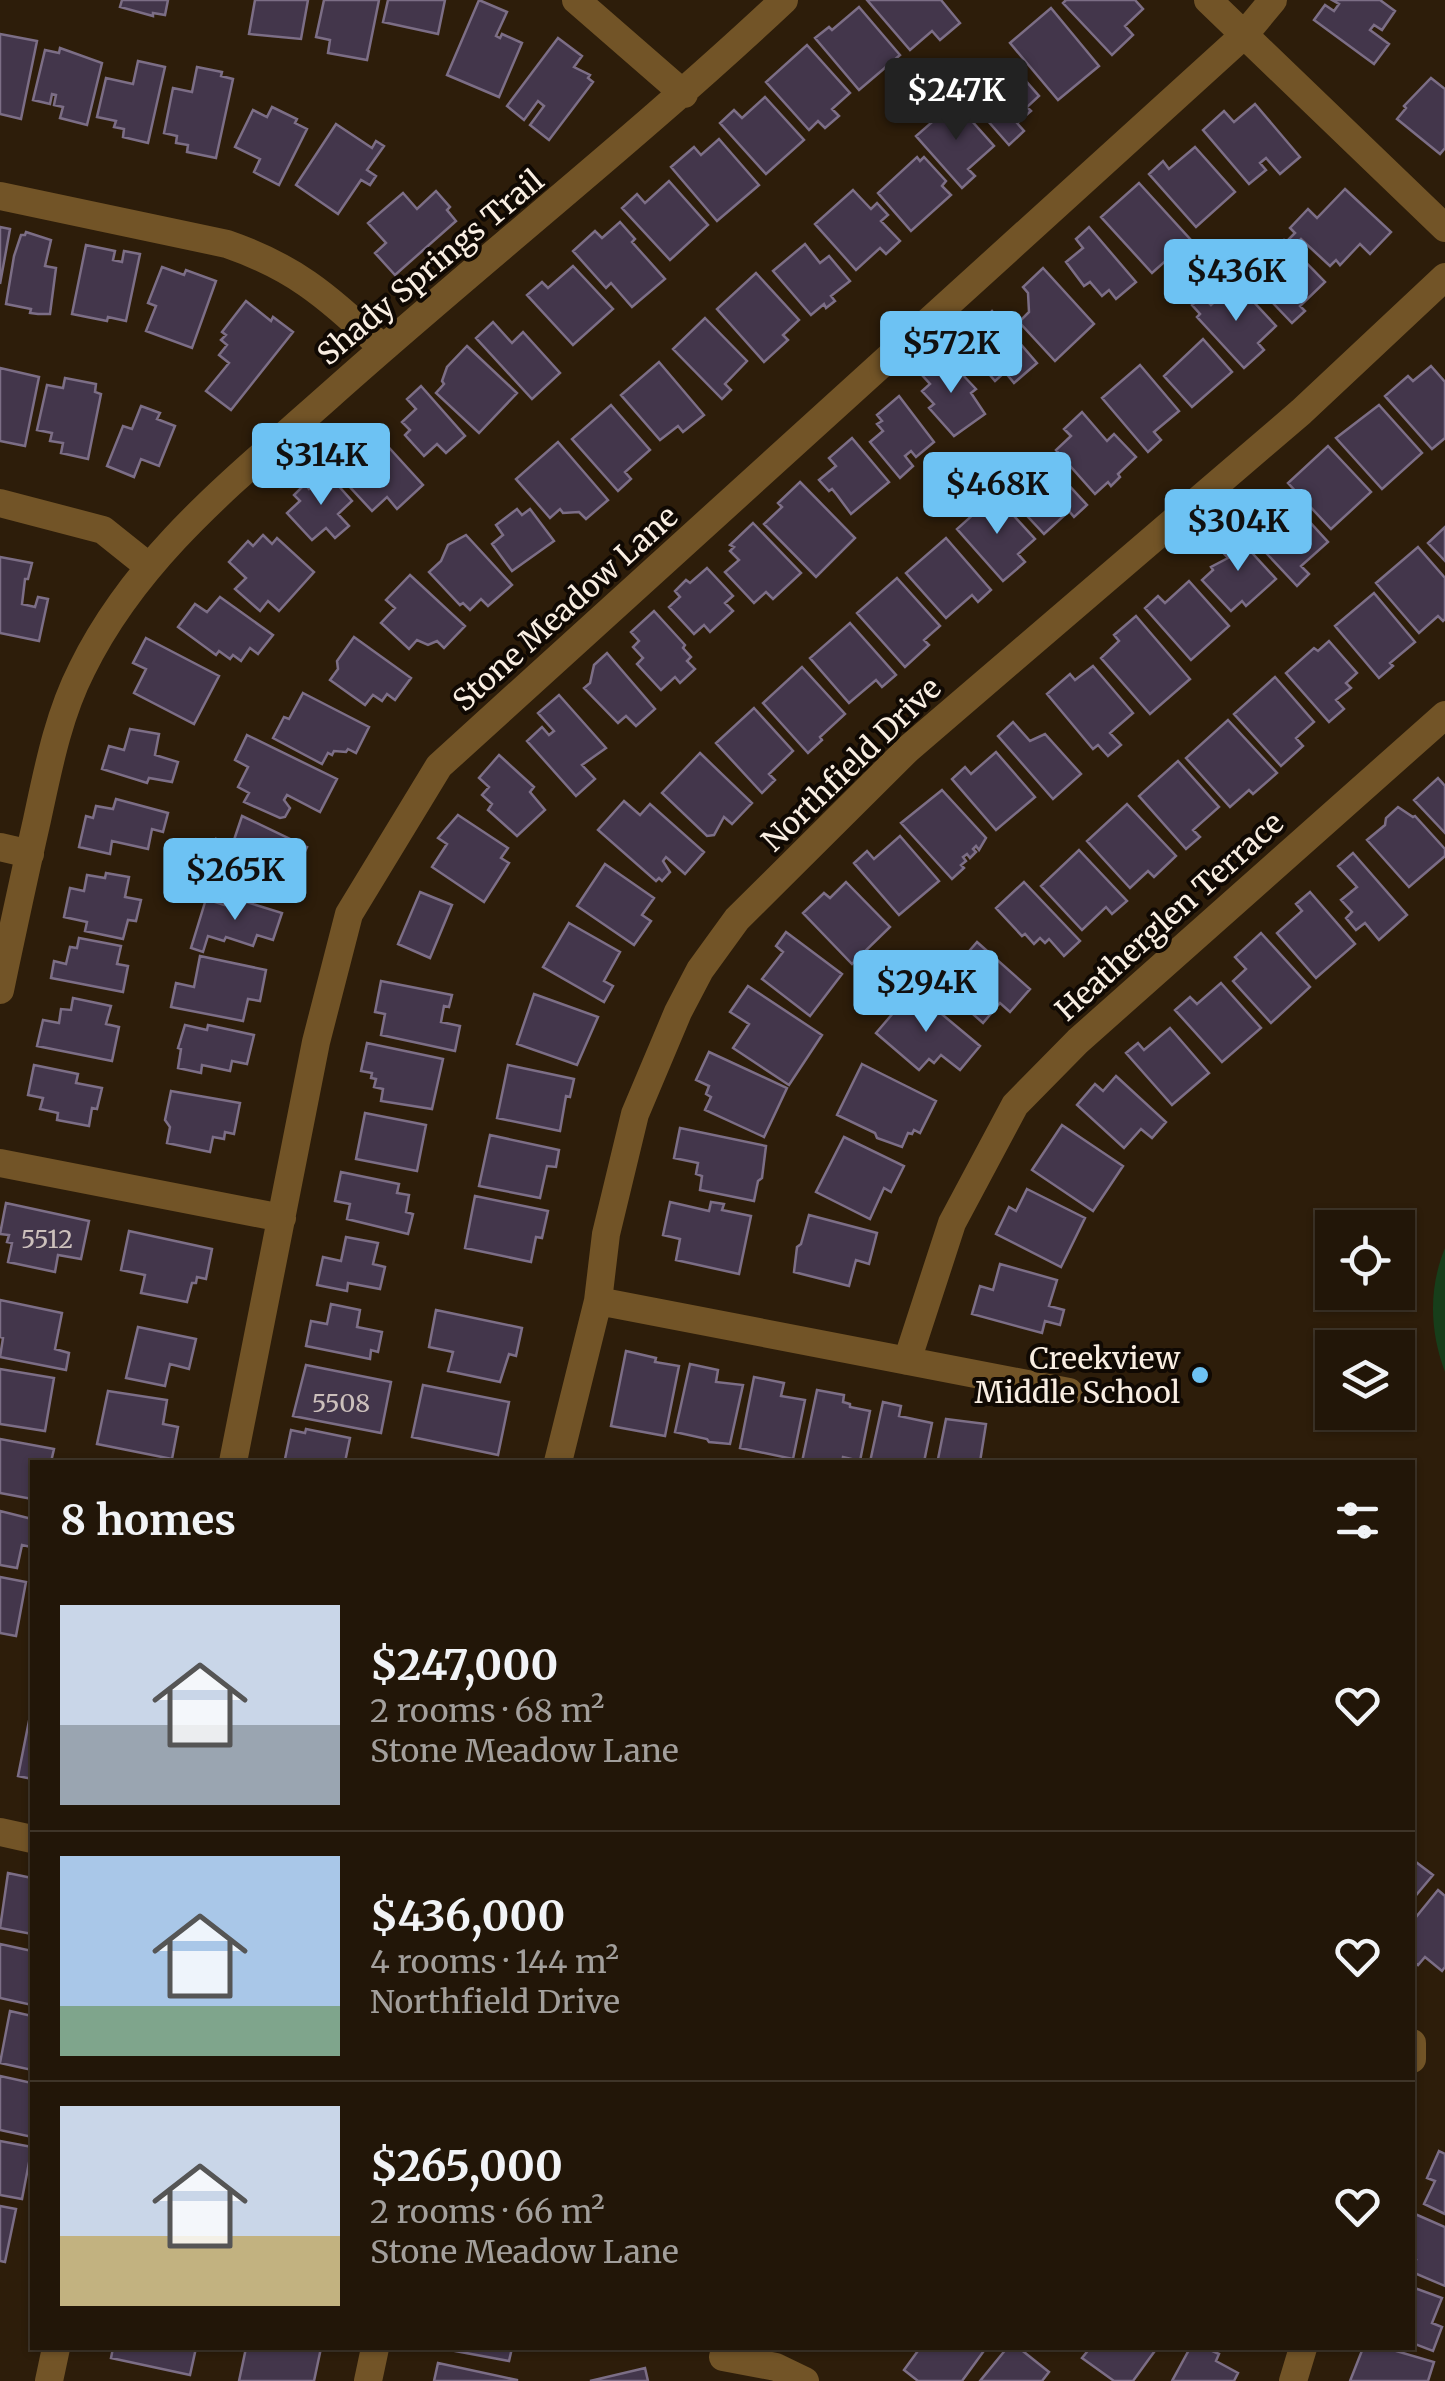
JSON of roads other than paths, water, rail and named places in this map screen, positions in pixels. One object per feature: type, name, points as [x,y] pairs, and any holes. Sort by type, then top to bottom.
[{"type":"street","points":[[576,0],[684,94]]},
{"type":"street","name":"Shady Springs Trail","points":[[0,990],[54,742],[81,670],[124,596],[174,535],[383,348],[684,94],[784,0]]},
{"type":"street","points":[[1208,0],[1445,228]]},
{"type":"street","name":"Stone Meadow Lane","points":[[233,1460],[316,1042],[349,914],[439,766],[1244,35],[1273,0]]},
{"type":"street","points":[[0,196],[227,244],[262,256],[292,271],[325,295],[383,348]]},
{"type":"street","name":"Northfield Drive","points":[[558,1460],[598,1301],[606,1234],[635,1114],[678,1012],[700,970],[736,919],[908,749],[1301,412],[1445,277]]},
{"type":"street","points":[[0,503],[103,530],[148,566]]},
{"type":"street","name":"Heatherglen Terrace","points":[[907,1361],[952,1223],[1015,1106],[1078,1041],[1445,715]]},
{"type":"street","points":[[0,847],[30,854]]},
{"type":"street","points":[[0,1163],[282,1218]]},
{"type":"street","points":[[598,1301],[1069,1392]]},
{"type":"street","points":[[0,1832],[30,1839]]},
{"type":"street","points":[[49,2381],[56,2350]]},
{"type":"street","points":[[368,2381],[375,2350]]},
{"type":"street","points":[[1293,2381],[1302,2350]]},
{"type":"street","points":[[723,2357],[776,2368],[805,2381]]},
{"type":"place","name":"Creekview Middle School","points":[[1200,1375]]}]
